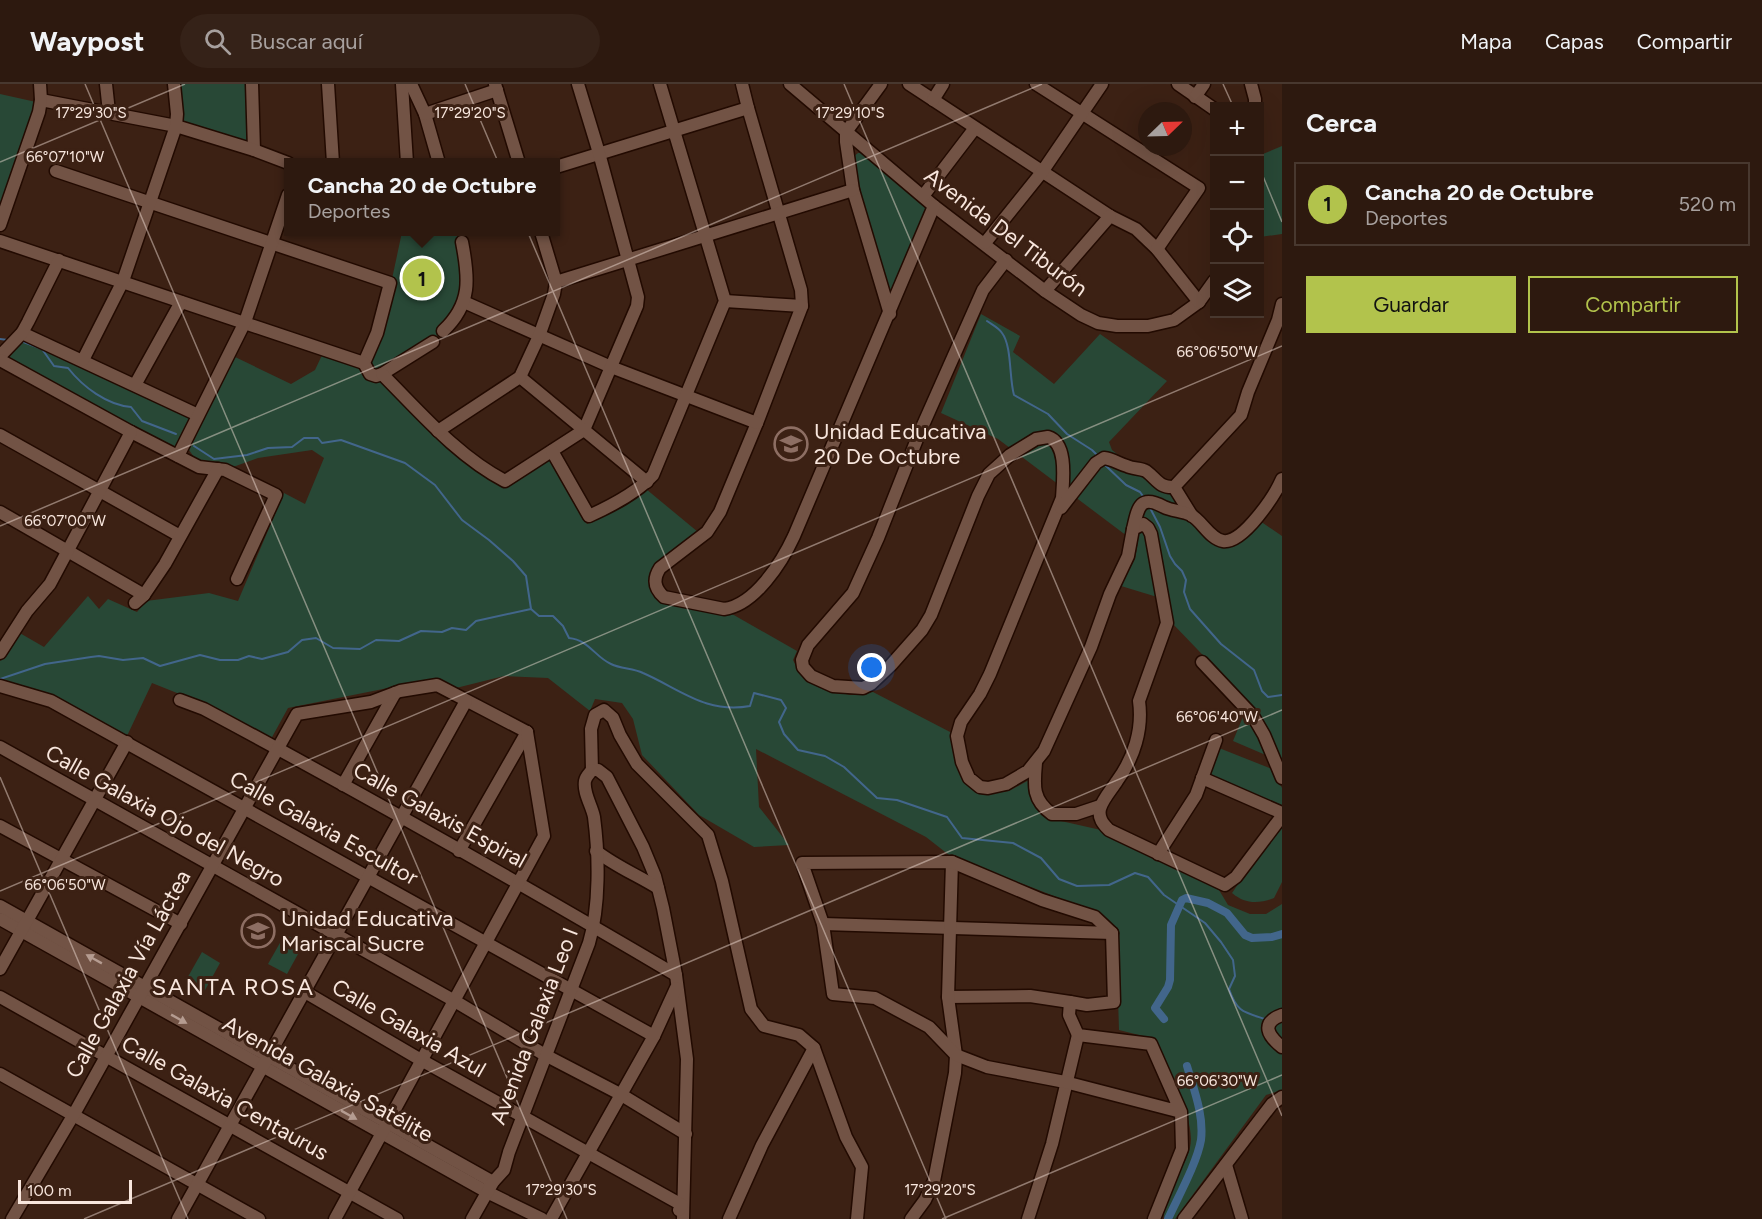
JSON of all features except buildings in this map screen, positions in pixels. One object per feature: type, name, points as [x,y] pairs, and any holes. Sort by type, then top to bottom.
[{"type":"street","points":[[0,225],[33,130],[41,100],[40,84]]},
{"type":"street","points":[[106,84],[109,112]]},
{"type":"street","points":[[83,360],[123,280],[176,126],[174,84]]},
{"type":"street","points":[[252,84],[254,150]]},
{"type":"street","points":[[328,84],[333,158]]},
{"type":"street","points":[[402,84],[407,158]]},
{"type":"street","points":[[411,84],[425,114],[438,158]]},
{"type":"street","points":[[382,374],[438,431],[483,469],[505,481],[584,430],[637,306],[637,288],[578,84]]},
{"type":"street","points":[[552,451],[589,516],[607,508],[646,483],[653,475],[725,301],[660,84]]},
{"type":"street","points":[[741,84],[801,290],[802,306],[720,512],[708,532],[660,568],[656,574],[655,582],[658,592],[664,597],[724,609],[731,608],[745,601],[774,572],[794,536],[934,206]]},
{"type":"street","name":"Avenida Del Tiburón","points":[[790,84],[934,206],[1045,291],[1081,315],[1098,323],[1117,326],[1148,326],[1174,320],[1198,302],[1210,287]]},
{"type":"street","points":[[881,84],[846,132],[846,142],[853,190],[890,314]]},
{"type":"street","points":[[909,84],[1110,216],[1136,229],[1157,249],[1198,302]]},
{"type":"street","points":[[933,100],[943,84]]},
{"type":"street","points":[[1036,84],[1199,188],[1157,249]]},
{"type":"street","points":[[985,243],[1042,172],[1102,84]]},
{"type":"street","points":[[1178,84],[1210,106]]},
{"type":"street","points":[[1195,97],[1204,84]]},
{"type":"street","points":[[1251,84],[1254,102]]},
{"type":"street","points":[[425,114],[496,87],[518,158]]},
{"type":"street","points":[[41,100],[176,126],[284,161]]},
{"type":"street","points":[[560,165],[748,108]]},
{"type":"street","points":[[923,196],[975,128]]},
{"type":"street","points":[[56,171],[390,283],[377,333],[364,363]]},
{"type":"street","points":[[556,282],[853,190]]},
{"type":"street","points":[[178,456],[245,322],[284,207]]},
{"type":"street","points":[[1045,291],[1110,216]]},
{"type":"street","points":[[438,431],[520,377],[539,336],[556,282],[542,236]]},
{"type":"street","points":[[0,241],[123,280],[181,302],[364,363],[370,374],[376,376],[433,342]]},
{"type":"street","points":[[443,331],[456,320],[467,288],[462,242]]},
{"type":"street","points":[[59,260],[21,333],[0,358],[131,432],[199,467],[225,470],[276,495],[237,579]]},
{"type":"street","points":[[1006,260],[983,290],[919,434],[853,593],[816,634],[804,651],[802,660],[806,672],[833,686],[862,688],[871,684],[891,666],[922,630],[931,615],[978,496],[989,474],[1010,455],[1042,437],[1053,438],[1060,452],[1063,482],[1062,498],[1057,514],[990,674],[957,731],[958,744],[966,771],[973,783],[980,787],[996,787],[1006,783],[1028,771],[1050,741],[1091,647],[1110,594],[1128,556],[1140,505],[1145,501],[1153,501],[1192,516]]},
{"type":"street","points":[[725,301],[802,306]]},
{"type":"street","points":[[135,385],[181,302]]},
{"type":"street","points":[[464,302],[611,367],[757,423]]},
{"type":"street","points":[[1057,514],[1096,463],[1104,458],[1143,470],[1160,485],[1174,488],[1241,415],[1282,304]]},
{"type":"street","points":[[21,333],[198,415]]},
{"type":"street","points":[[520,377],[646,483]]},
{"type":"street","points":[[0,653],[27,611],[50,584],[131,432]]},
{"type":"street","points":[[0,435],[180,536]]},
{"type":"street","points":[[0,512],[68,550],[140,599],[165,564],[218,469]]},
{"type":"street","points":[[1174,488],[1192,516],[1224,542],[1238,538],[1277,490],[1282,479]]},
{"type":"street","points":[[1133,529],[1143,524],[1151,534],[1167,624],[1139,701],[1141,712],[1138,739],[1120,777],[1100,806],[1099,813],[1102,823],[1109,830],[1225,885],[1236,877],[1282,814],[1202,778]]},
{"type":"street","points":[[1202,662],[1253,716],[1264,735],[1282,778]]},
{"type":"street","points":[[343,785],[395,693],[437,685],[527,732]]},
{"type":"street","name":"Calle Galaxia Escultor","points":[[0,686],[51,701],[569,991],[654,1036]]},
{"type":"street","name":"Calle Galaxia Vía Láctea","points":[[12,1219],[74,1114],[181,924],[243,807],[279,749],[297,714],[370,702],[395,693]]},
{"type":"street","name":"Calle Galaxis Espiral","points":[[180,700],[279,749],[401,817],[594,926],[676,980]]},
{"type":"street","points":[[178,1219],[466,701]]},
{"type":"street","name":"Avenida Galaxia Leo I","points":[[472,1219],[490,1187],[504,1170],[594,926],[596,851],[594,817],[584,783],[592,770],[591,729],[595,715],[604,710],[613,718],[637,764],[708,835],[722,881],[751,1008],[764,1026],[799,1035],[814,1048]]},
{"type":"street","points":[[459,850],[527,732]]},
{"type":"street","points":[[335,1219],[544,836],[527,732]]},
{"type":"street","points":[[1158,854],[1196,795],[1216,740]]},
{"type":"street","points":[[0,969],[127,742]]},
{"type":"street","name":"Calle Galaxia Ojo del Negro","points":[[0,747],[453,1000],[545,1055],[620,1094],[686,1134]]},
{"type":"street","points":[[1036,763],[1035,781],[1038,802],[1052,814],[1076,814],[1100,806]]},
{"type":"street","points":[[592,770],[598,770],[607,777],[643,847],[658,888],[676,980],[687,1059],[683,1219]]},
{"type":"street","points":[[0,826],[181,924]]},
{"type":"street","points":[[596,851],[616,867],[658,888]]},
{"type":"street","points":[[911,1219],[925,1200],[934,1181],[955,1073],[956,1055],[948,996],[952,862]]},
{"type":"street","points":[[948,996],[1030,996],[1087,1005],[1114,1002],[1112,933],[1095,916],[1042,900],[952,862],[802,863],[823,924],[833,994],[875,998],[929,1027],[956,1055],[987,1067],[1065,1082],[1181,1112]]},
{"type":"street","name":"Avenida Galaxia Satélite","points":[[0,906],[24,926],[384,1127],[542,1219]]},
{"type":"street","name":"Avenida Galaxia Satélite","points":[[0,919],[24,926]]},
{"type":"street","points":[[823,924],[1112,933]]},
{"type":"street","points":[[551,1219],[654,1036],[676,980]]},
{"type":"street","name":"Calle Galaxia Azul","points":[[304,992],[522,1117],[682,1205]]},
{"type":"street","name":"Calle Galaxia Centaurus","points":[[0,997],[397,1219]]},
{"type":"street","points":[[1028,1219],[1052,1144],[1078,1035],[1069,1015],[1070,1002]]},
{"type":"street","points":[[1282,1015],[1269,1024],[1268,1030],[1271,1039],[1282,1047]]},
{"type":"street","points":[[1078,1035],[1151,1044],[1181,1112],[1182,1149],[1154,1219]]},
{"type":"street","points":[[729,1219],[762,1145],[814,1048]]},
{"type":"street","points":[[814,1048],[846,1137],[862,1167],[857,1219]]},
{"type":"street","points":[[0,1074],[259,1219]]},
{"type":"street","points":[[1184,1219],[1280,1101]]},
{"type":"street","points":[[1226,1165],[1242,1219]]},
{"type":"street","points":[[674,1219],[682,1205]]},
{"type":"green space","points":[[178,84],[247,84],[250,143],[180,121]]},
{"type":"green space","points":[[0,94],[36,102],[0,211]]},
{"type":"green space","points":[[1282,146],[1282,234],[1264,236],[1264,156],[1264,154]]},
{"type":"green space","points":[[858,153],[863,153],[928,209],[889,301],[856,189],[853,157]]},
{"type":"green space","points":[[401,236],[459,236],[460,288],[452,316],[445,328],[431,342],[377,373],[372,372],[369,360],[392,279]]},
{"type":"green space","points":[[981,314],[1020,336],[1013,352],[1054,384],[1100,334],[1167,381],[1109,442],[1112,450],[1165,492],[1173,494],[1212,540],[1235,544],[1247,536],[1260,521],[1282,536],[1282,768],[1268,732],[1246,700],[1172,623],[1167,600],[1121,586],[1135,559],[1138,542],[998,439],[941,413]]},
{"type":"green space","points":[[23,338],[191,417],[176,447],[169,449],[9,358]]},
{"type":"green space","points":[[323,353],[359,368],[369,381],[382,382],[480,474],[503,486],[551,458],[587,524],[646,489],[698,532],[652,570],[649,587],[660,600],[732,614],[797,651],[793,660],[800,674],[818,687],[850,695],[873,692],[952,733],[959,772],[971,787],[986,794],[1009,791],[1029,780],[1032,803],[1052,819],[1101,830],[1219,890],[1228,905],[1250,914],[1266,914],[1282,904],[1282,1090],[1266,1095],[1175,1219],[1164,1217],[1165,1207],[1190,1149],[1190,1128],[1183,1102],[1155,1039],[1119,1030],[1116,931],[1095,912],[949,855],[926,837],[756,749],[759,807],[789,845],[754,847],[699,815],[642,755],[633,719],[622,703],[595,699],[590,711],[548,678],[504,676],[456,688],[438,678],[288,708],[271,739],[212,707],[152,683],[127,736],[50,695],[17,687],[0,678],[0,661],[18,632],[44,647],[88,596],[99,609],[108,599],[137,612],[146,601],[209,593],[238,601],[284,493],[305,504],[324,458],[312,450],[258,458],[233,467],[196,460],[187,447],[233,356],[291,384],[315,370]]},
{"type":"green space","points":[[1245,712],[1268,756],[1233,741]]},
{"type":"green space","points":[[1219,748],[1272,769],[1282,788],[1282,807],[1210,775]]},
{"type":"green space","points":[[1282,827],[1282,882],[1274,898],[1252,902],[1237,897],[1232,893],[1266,843]]},
{"type":"green space","points":[[285,934],[303,945],[287,974],[268,964]]},
{"type":"green space","points":[[202,952],[220,963],[204,992],[185,982]]},
{"type":"waterway","points":[[987,321],[999,329],[1005,339],[1014,395],[1048,414],[1067,434],[1099,457]]},
{"type":"waterway","points":[[0,339],[8,340]]},
{"type":"waterway","points":[[21,341],[42,349],[54,366],[68,368],[81,382],[104,399],[131,407],[142,421],[176,434]]},
{"type":"waterway","points":[[194,446],[214,459],[247,455],[268,448],[292,447],[304,438],[318,438],[322,443],[341,440],[405,463],[435,485],[462,520],[489,540],[526,576],[531,609]]},
{"type":"waterway","points":[[1104,464],[1126,485],[1140,492],[1145,499]]},
{"type":"waterway","points":[[1149,506],[1160,527],[1170,556],[1186,580],[1184,592],[1190,609],[1221,644],[1254,670],[1262,691],[1268,697],[1282,695]]},
{"type":"waterway","points":[[0,679],[45,664],[99,656],[123,660],[143,658],[160,666],[200,655],[220,660],[238,660],[249,656],[262,659],[288,652],[302,640],[316,638],[333,648],[360,649],[376,640],[399,641],[421,631],[442,632],[452,628],[466,630],[476,621],[531,609],[539,616],[553,616],[563,626],[569,638],[587,645],[611,664],[639,671],[707,703],[734,708],[750,706],[754,693],[781,700],[786,708],[779,722],[784,734],[798,750],[825,756],[844,767],[877,798],[897,800],[947,817],[962,838],[1013,843],[1041,858],[1059,879],[1077,886],[1109,885],[1135,873],[1148,877],[1164,895],[1205,923],[1221,942],[1233,960],[1235,976],[1229,989],[1235,1002],[1242,1010],[1265,1019]]},
{"type":"waterway","points":[[1164,1019],[1155,1008],[1170,980],[1171,925],[1182,900],[1186,898],[1208,903],[1227,913],[1245,935],[1252,938],[1282,934]]},
{"type":"waterway","points":[[1168,1219],[1191,1169],[1201,1140],[1200,1112],[1187,1066]]},
{"type":"place","name":"Cancha 20 de Octubre","points":[[422,278]]},
{"type":"place","name":"Unidad Educativa 20 De Octubre","points":[[791,444]]},
{"type":"place","name":"Unidad Educativa Mariscal Sucre","points":[[258,931]]},
{"type":"district","name":"SANTA ROSA","points":[[233,986]]}]
